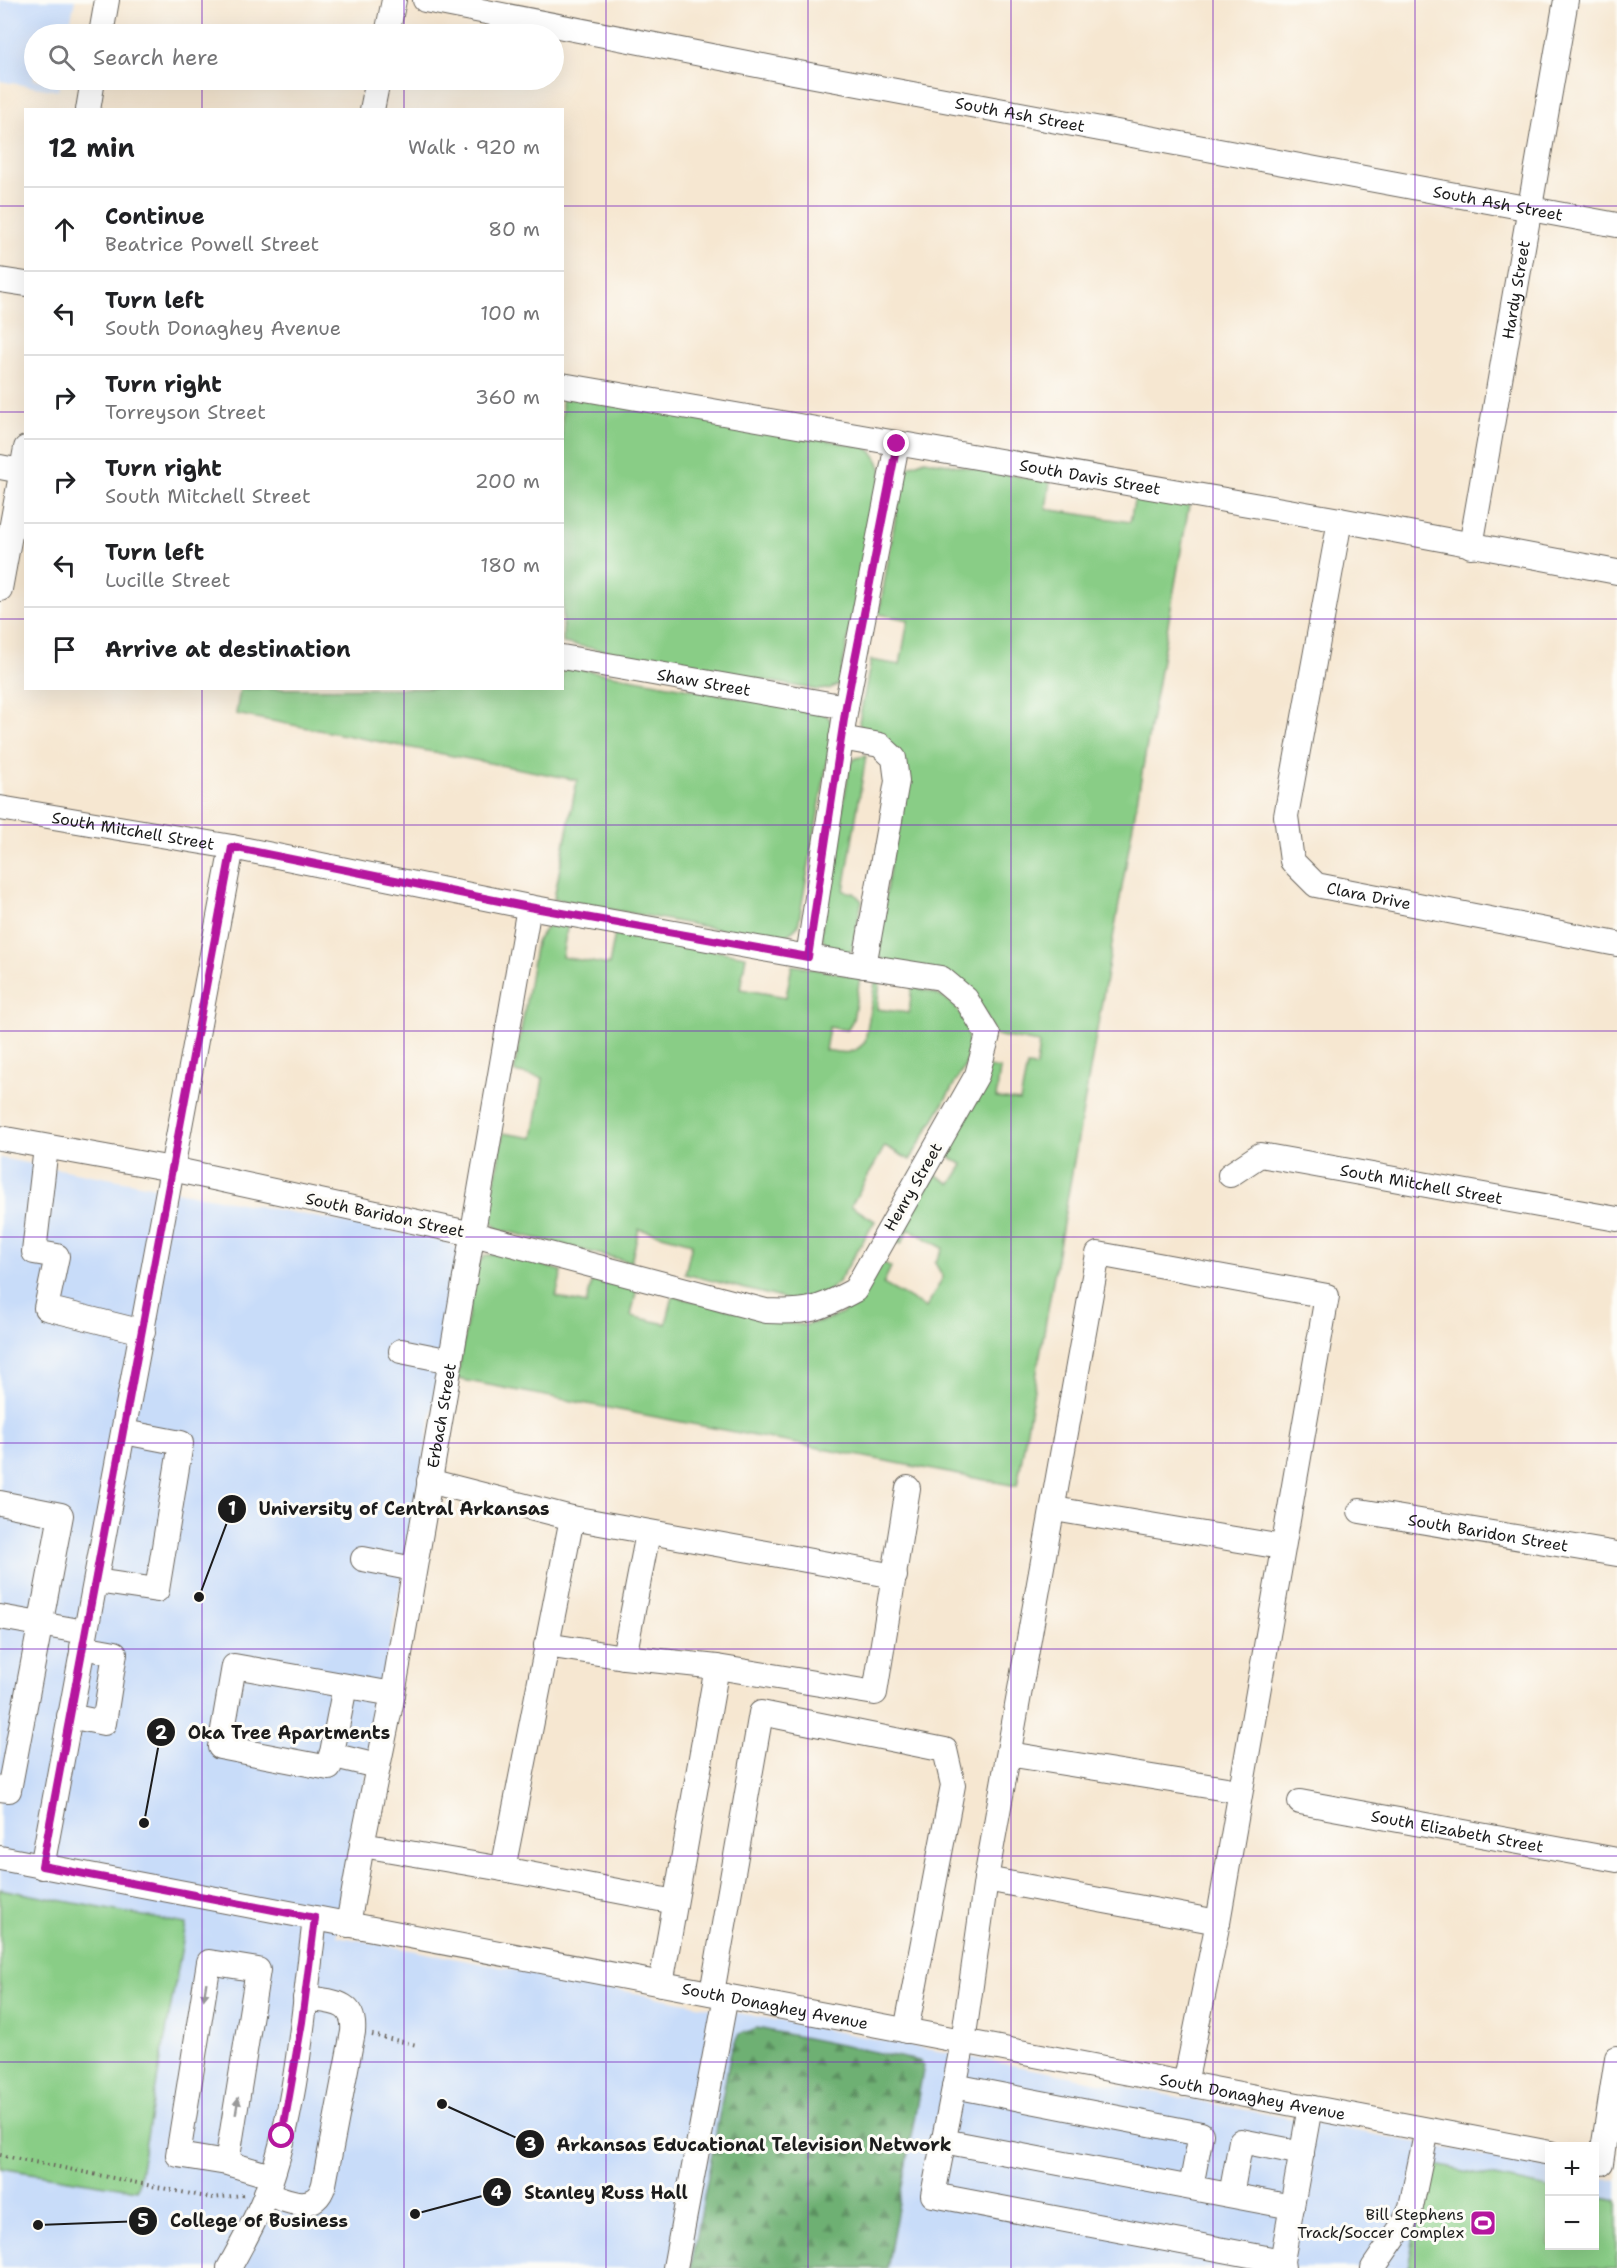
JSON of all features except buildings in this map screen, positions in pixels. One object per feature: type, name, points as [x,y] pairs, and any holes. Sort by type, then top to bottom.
[{"type":"street","points":[[102,24],[106,0]]},
{"type":"street","points":[[389,24],[394,0]]},
{"type":"street","name":"South Ash Street","points":[[425,0],[548,24]]},
{"type":"street","name":"Hardy Street","points":[[1472,546],[1528,208],[1566,0]]},
{"type":"street","name":"South Ash Street","points":[[564,27],[1617,225]]},
{"type":"street","points":[[88,108],[91,90]]},
{"type":"street","points":[[372,108],[376,90]]},
{"type":"street","points":[[0,279],[24,284]]},
{"type":"street","name":"South Davis Street","points":[[564,385],[1341,520],[1617,572]]},
{"type":"street","points":[[808,957],[846,706],[897,444]]},
{"type":"street","points":[[0,589],[16,462]]},
{"type":"street","name":"Clara Drive","points":[[1341,520],[1287,816],[1292,861],[1316,885],[1617,944]]},
{"type":"street","name":"Shaw Street","points":[[564,657],[846,706]]},
{"type":"street","points":[[841,738],[880,745],[894,758],[897,781],[864,966]]},
{"type":"street","name":"South Mitchell Street","points":[[0,808],[232,847],[529,907],[808,957],[941,978],[966,999]]},
{"type":"street","points":[[42,1866],[232,847]]},
{"type":"street","name":"Erbach Street","points":[[348,1925],[377,1766],[393,1694],[529,907]]},
{"type":"street","name":"Henry Street","points":[[766,1311],[795,1312],[822,1308],[855,1290],[977,1075],[988,1035],[966,999]]},
{"type":"street","name":"South Baridon Street","points":[[0,1138],[172,1169],[474,1234],[766,1311]]},
{"type":"street","points":[[46,1147],[34,1252],[57,1256],[46,1308],[142,1332]]},
{"type":"street","name":"South Mitchell Street","points":[[1230,1175],[1260,1155],[1617,1219]]},
{"type":"street","points":[[1185,2084],[1218,1922],[1327,1296],[1098,1254],[986,1879],[963,2042],[933,2195],[1282,2264],[1310,2108]]},
{"type":"street","points":[[401,1351],[451,1361]]},
{"type":"street","points":[[96,1581],[157,1590],[181,1443],[124,1432]]},
{"type":"street","points":[[429,1481],[572,1518],[895,1576]]},
{"type":"street","points":[[546,1645],[624,1657],[717,1667],[875,1693],[908,1488]]},
{"type":"street","points":[[0,1503],[61,1515],[9,1790],[0,1789]]},
{"type":"street","points":[[1054,1509],[1282,1546]]},
{"type":"street","name":"South Baridon Street","points":[[1360,1510],[1617,1554]]},
{"type":"street","points":[[503,1869],[572,1518]]},
{"type":"street","points":[[624,1657],[648,1533]]},
{"type":"street","points":[[363,1559],[414,1569]]},
{"type":"street","points":[[0,1617],[40,1625],[116,1653],[104,1723],[69,1716]]},
{"type":"street","points":[[345,1686],[329,1768],[220,1747],[234,1666],[393,1694]]},
{"type":"street","points":[[661,1984],[717,1667]]},
{"type":"street","points":[[675,2268],[761,1713],[945,1750],[953,1785],[906,2031]]},
{"type":"street","points":[[1009,1754],[1239,1791]]},
{"type":"street","points":[[332,1755],[377,1766]]},
{"type":"street","name":"South Elizabeth Street","points":[[1300,1802],[1617,1860]]},
{"type":"street","points":[[362,1845],[675,1902]]},
{"type":"street","name":"South Donaghey Avenue","points":[[0,1858],[1545,2152]]},
{"type":"street","points":[[986,1879],[1218,1922]]},
{"type":"street","points":[[229,2268],[262,2188],[291,2092],[315,1918]]},
{"type":"street","points":[[227,2163],[258,1971],[209,1962],[178,2155],[227,2163],[262,2188],[284,2200],[300,2204],[308,2203],[319,2197],[324,2184],[353,2032],[353,2017],[346,2007],[305,1998]]},
{"type":"street","points":[[1604,2164],[1617,2058]]},
{"type":"street","points":[[954,2086],[1202,2134],[1191,2187]]},
{"type":"street","points":[[1373,2268],[1404,2223],[1412,2206],[1426,2130]]},
{"type":"street","points":[[943,2141],[1292,2206]]},
{"type":"street","points":[[1231,2195],[1241,2141],[1302,2152]]},
{"type":"path","points":[[363,2033],[417,2045]]},
{"type":"path","points":[[0,2155],[211,2198],[262,2188]]},
{"type":"shaded area","points":[[0,0],[75,0],[70,24],[24,24],[24,85],[0,81]]},
{"type":"shaded area","points":[[0,1158],[444,1241],[459,1249],[460,1258],[337,1936],[1545,2167],[1545,2250],[1599,2250],[1599,2178],[1617,2181],[1617,2268],[0,2268]]},
{"type":"green space","points":[[564,393],[865,447],[874,454],[882,471],[839,684],[829,689],[817,690],[564,643]]},
{"type":"green space","points":[[925,460],[1050,482],[1046,509],[1130,522],[1135,496],[1189,505],[1017,1486],[457,1379],[477,1265],[485,1256],[499,1253],[562,1271],[556,1297],[586,1304],[593,1278],[637,1288],[631,1316],[666,1324],[673,1296],[785,1323],[805,1325],[823,1321],[842,1314],[858,1298],[881,1261],[891,1267],[883,1284],[926,1308],[943,1277],[935,1263],[943,1248],[909,1229],[901,1244],[893,1240],[930,1171],[951,1184],[963,1165],[942,1152],[989,1067],[1000,1069],[996,1098],[1020,1101],[1027,1066],[1036,1067],[1039,1043],[994,1035],[983,1009],[882,959],[876,953],[906,769],[862,732],[859,722],[871,660],[900,665],[908,620],[879,614],[903,473],[912,465]]},
{"type":"green space","points":[[564,666],[824,713],[830,719],[833,729],[798,926],[783,937],[772,939],[554,899],[577,780],[236,714],[240,690],[564,690]]},
{"type":"green space","points":[[866,756],[844,891],[854,893],[862,901],[852,950],[847,955],[829,949],[821,933],[850,764],[856,758]]},
{"type":"green space","points":[[556,923],[568,923],[562,957],[609,965],[615,933],[746,956],[740,989],[786,997],[792,965],[860,977],[853,1020],[847,1030],[829,1027],[825,1050],[852,1051],[865,1042],[875,982],[880,982],[877,1009],[909,1013],[912,987],[940,996],[959,1012],[968,1034],[966,1064],[910,1160],[885,1146],[851,1206],[875,1221],[839,1281],[826,1293],[794,1301],[685,1274],[692,1243],[639,1229],[631,1262],[498,1229],[491,1222],[489,1215],[503,1133],[533,1138],[543,1078],[514,1072],[536,942],[547,927]]},
{"type":"green space","points":[[0,1889],[186,1924],[137,2190],[0,2168]]},
{"type":"green space","points":[[757,2028],[919,2061],[924,2065],[887,2268],[691,2268],[731,2051],[739,2034]]},
{"type":"green space","name":"Bill Stephens Track/Soccer Complex","points":[[1435,2165],[1545,2187],[1545,2250],[1599,2250],[1599,2198],[1617,2201],[1617,2268],[1408,2268],[1427,2169]]},
{"type":"place","name":"University of Central Arkansas","points":[[199,1597]]},
{"type":"place","name":"Oka Tree Apartments","points":[[144,1823]]},
{"type":"place","name":"Arkansas Educational Television Network","points":[[442,2104]]},
{"type":"place","name":"Stanley Russ Hall","points":[[415,2214]]},
{"type":"place","name":"Bill Stephens Track/Soccer Complex","points":[[1483,2223]]},
{"type":"place","name":"College of Business","points":[[38,2225]]},
{"type":"route","points":[[282,2136],[302,2022],[315,1918],[42,1866],[232,847],[529,907],[808,957],[846,706],[897,444]]}]
